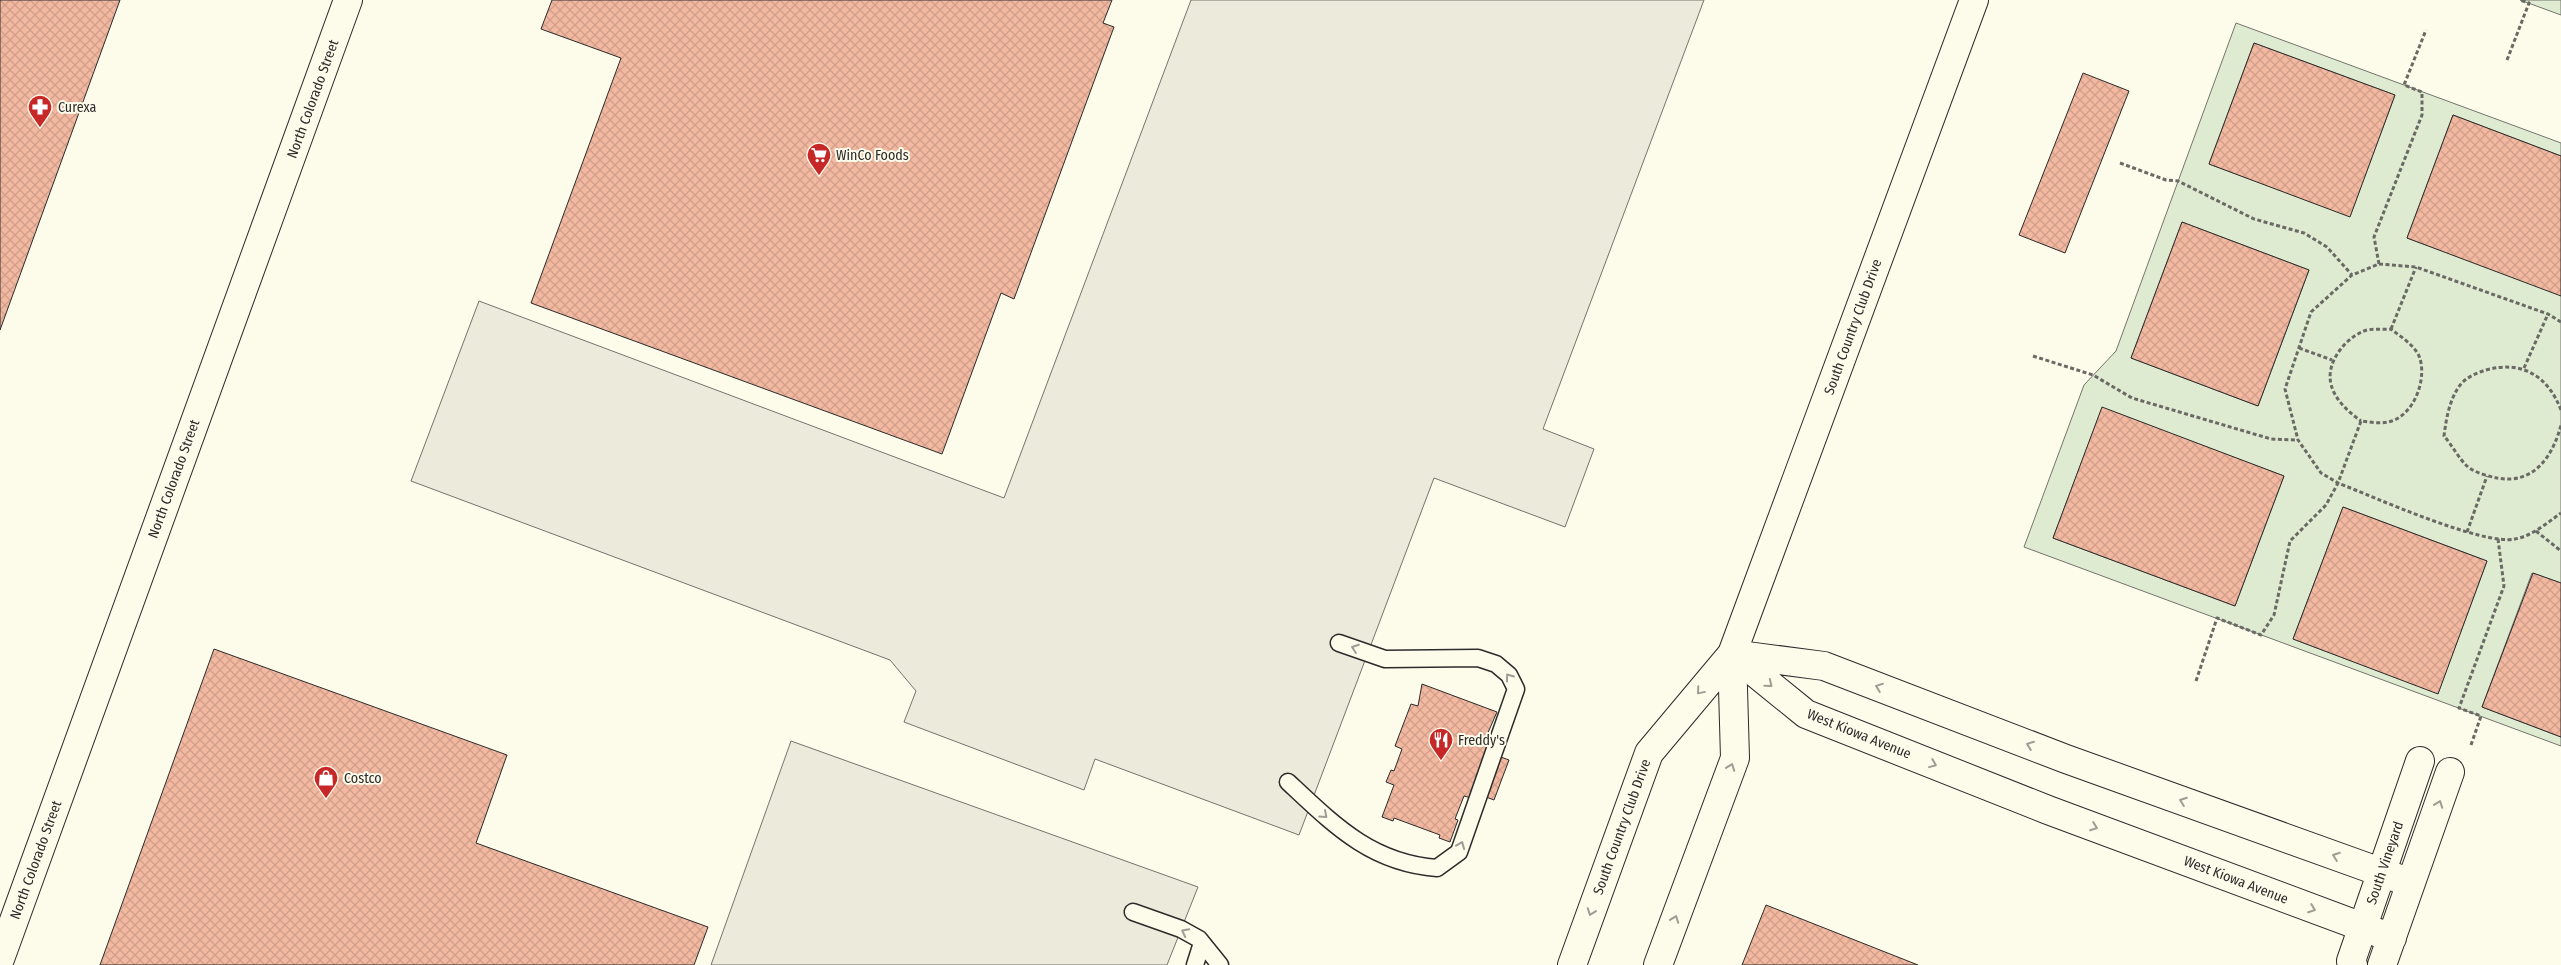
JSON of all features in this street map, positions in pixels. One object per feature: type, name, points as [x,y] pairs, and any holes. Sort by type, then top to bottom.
[{"type":"street","name":"North Colorado Street","points":[[0,959],[348,0]]},
{"type":"street","name":"South Country Club Drive","points":[[1572,965],[1649,753],[1732,654],[1974,0]]},
{"type":"street","name":"South Country Club Drive","points":[[1658,965],[1734,758],[1732,654]]},
{"type":"street","points":[[1732,654],[1824,666],[2066,759],[2411,883]]},
{"type":"street","name":"West Kiowa Avenue","points":[[1732,654],[1806,714],[2048,810],[2392,938]]},
{"type":"street","name":"South Vineyard","points":[[2353,965],[2351,961],[2420,761]]},
{"type":"street","points":[[2382,965],[2450,772]]},
{"type":"lane","points":[[1288,782],[1354,840],[1393,859],[1419,866],[1437,868],[1460,852],[1516,689],[1509,675],[1496,664],[1478,658],[1384,659],[1340,643]]},
{"type":"lane","points":[[1133,912],[1181,929],[1202,943],[1220,965]]},
{"type":"lane","points":[[1195,965],[1202,943]]},
{"type":"path","points":[[2507,60],[2529,4],[2520,0]]},
{"type":"path","points":[[2379,264],[2374,237],[2422,115],[2422,92],[2404,85],[2426,30]]},
{"type":"path","points":[[2120,163],[2166,180],[2178,181],[2254,218],[2304,233],[2327,247],[2352,275]]},
{"type":"path","points":[[2561,322],[2548,314],[2416,267],[2379,264],[2352,275],[2312,312],[2285,390],[2298,440],[2321,473],[2338,483],[2480,537],[2515,540],[2536,531],[2561,513]]},
{"type":"path","points":[[2391,329],[2416,267]]},
{"type":"path","points":[[2524,368],[2548,314]]},
{"type":"path","points":[[2391,329],[2408,342],[2418,356],[2423,377],[2414,402],[2408,410],[2389,422],[2361,421],[2344,408],[2335,396],[2329,376],[2332,360],[2346,342],[2365,331],[2391,329]]},
{"type":"path","points":[[2300,348],[2332,360]]},
{"type":"path","points":[[2033,356],[2093,375],[2132,398],[2271,438],[2298,440]]},
{"type":"path","points":[[2561,410],[2547,384],[2524,368],[2499,366],[2473,374],[2458,387],[2447,414],[2444,436],[2468,467],[2487,476],[2506,479],[2533,473],[2548,459],[2559,442],[2561,425]]},
{"type":"path","points":[[2196,681],[2216,618],[2261,635],[2274,616],[2290,541],[2326,505],[2338,483],[2361,421]]},
{"type":"path","points":[[2467,532],[2487,476]]},
{"type":"path","points":[[2536,531],[2561,552]]},
{"type":"path","points":[[2469,750],[2481,716],[2459,708],[2504,586],[2498,539]]},
{"type":"green space","points":[[2520,0],[2561,0],[2561,15]]},
{"type":"green space","points":[[2236,23],[2561,143],[2561,156],[2453,115],[2407,238],[2561,294],[2561,583],[2532,573],[2482,707],[2561,737],[2561,746],[2024,547],[2084,385],[2116,351]],"holes":[[[2254,43],[2395,95],[2350,216],[2209,164]],[[2182,222],[2309,270],[2258,406],[2131,358]],[[2102,408],[2284,476],[2235,606],[2053,538]],[[2343,507],[2487,561],[2438,693],[2293,639]]]},
{"type":"shaded area","points":[[1191,0],[1704,0],[1543,429],[1594,449],[1565,527],[1434,478],[1299,835],[1095,759],[1084,790],[904,722],[916,691],[890,660],[411,481],[479,301],[1004,498]]},
{"type":"shaded area","points":[[791,741],[1198,887],[1167,965],[711,965]]},
{"type":"building","points":[[0,0],[120,0],[0,330]]},
{"type":"building","name":"WinCo Foods","points":[[552,0],[1112,0],[1103,23],[1114,27],[1014,299],[1001,293],[942,454],[531,303],[621,58],[541,29]]},
{"type":"building","points":[[2254,43],[2395,95],[2350,217],[2209,164]]},
{"type":"building","points":[[2083,73],[2129,91],[2065,253],[2019,235]]},
{"type":"building","points":[[2453,115],[2561,156],[2561,296],[2407,238]]},
{"type":"building","points":[[2182,222],[2309,270],[2258,406],[2131,358]]},
{"type":"building","points":[[2102,407],[2284,476],[2235,606],[2053,538]]},
{"type":"building","points":[[2343,507],[2487,561],[2438,694],[2293,639]]},
{"type":"building","points":[[2533,573],[2561,583],[2561,737],[2482,707]]},
{"type":"building","name":"Costco","points":[[214,649],[507,755],[476,843],[708,927],[694,965],[100,965]]},
{"type":"building","name":"Freddy's","points":[[1422,684],[1497,712],[1483,744],[1490,747],[1471,798],[1464,796],[1455,819],[1458,820],[1450,842],[1439,838],[1440,835],[1394,818],[1393,821],[1382,817],[1394,785],[1386,782],[1391,770],[1394,771],[1402,749],[1395,746],[1411,704],[1418,706]]},
{"type":"building","points":[[1487,752],[1509,760],[1494,800],[1473,792]]},
{"type":"building","points":[[1766,905],[1918,965],[1742,965]]},
{"type":"place","name":"Curexa","points":[[40,128]]},
{"type":"place","name":"WinCo Foods","points":[[819,176]]},
{"type":"place","name":"Freddy's","points":[[1441,761]]},
{"type":"place","name":"Costco","points":[[326,799]]}]
